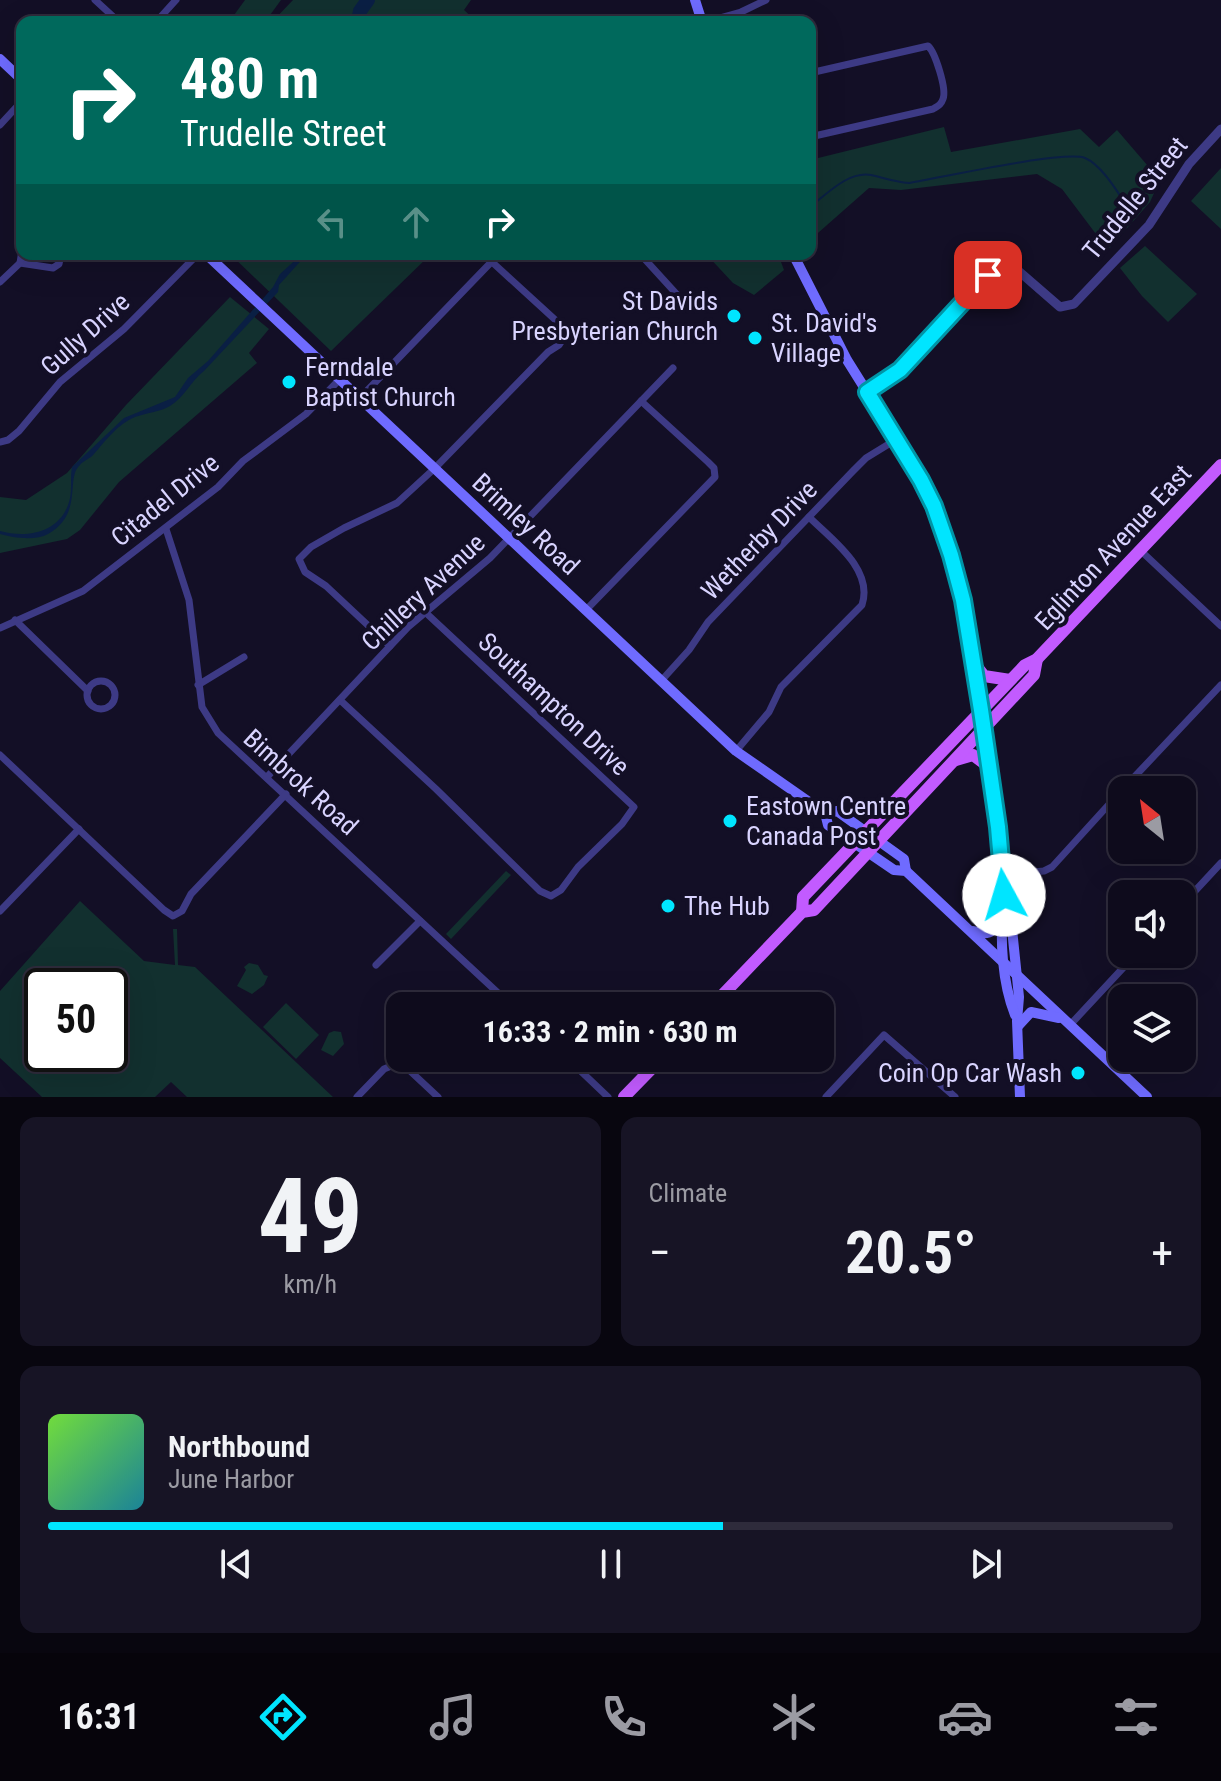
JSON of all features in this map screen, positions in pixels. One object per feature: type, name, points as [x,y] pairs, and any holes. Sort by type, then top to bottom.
[{"type":"main road","points":[[0,59],[16,74]]},
{"type":"main road","name":"Brimley Road","points":[[212,260],[736,751],[825,813],[828,825],[894,870],[906,871],[1147,1097]]},
{"type":"main road","points":[[796,260],[847,360],[921,480],[943,528],[963,600],[998,827],[1001,875],[1012,929],[1019,997],[1020,1097]]},
{"type":"main road","name":"Eglinton Avenue East","points":[[802,912],[803,897],[1010,680],[1025,665],[1037,659],[1221,465]]},
{"type":"main road","name":"Eglinton Avenue East","points":[[725,992],[802,912],[814,910],[1034,675],[1037,659]]},
{"type":"main road","points":[[974,663],[984,676],[1010,680]]},
{"type":"main road","points":[[952,761],[973,755],[989,767]]},
{"type":"main road","name":"Brimley Road","points":[[825,813],[837,811],[904,859],[906,871]]},
{"type":"main road","points":[[1004,895],[1001,922],[1008,997],[1017,1024]]},
{"type":"main road","points":[[969,929],[982,934],[992,933],[1001,922]]},
{"type":"main road","points":[[1017,1024],[1031,1012],[1067,1022]]},
{"type":"main road","points":[[624,1097],[648,1072]]},
{"type":"street","points":[[95,0],[112,16]]},
{"type":"street","points":[[161,16],[176,0]]},
{"type":"street","points":[[726,16],[766,0]]},
{"type":"street","points":[[816,72],[925,46],[934,52],[944,94],[941,104],[933,109],[816,136]]},
{"type":"street","points":[[0,125],[16,108]]},
{"type":"street","name":"Trudelle Street","points":[[867,392],[900,370],[998,267],[1006,264],[1015,268],[1060,307],[1074,304],[1149,225],[1189,164],[1221,129]]},
{"type":"street","points":[[0,282],[20,260]]},
{"type":"street","points":[[20,263],[53,268],[60,260]]},
{"type":"street","name":"Gully Drive","points":[[0,442],[19,431],[60,382],[124,329],[192,260]]},
{"type":"street","points":[[645,260],[682,300]]},
{"type":"street","points":[[360,398],[492,262],[562,326],[566,334],[559,345],[548,352],[397,503],[320,541],[299,559],[305,572],[326,586],[390,646]]},
{"type":"street","name":"Chillery Avenue","points":[[267,777],[390,646],[509,538],[673,368]]},
{"type":"street","name":"Citadel Drive","points":[[0,628],[44,606],[75,596],[218,487],[254,452],[306,414],[340,379]]},
{"type":"street","points":[[586,610],[715,477],[714,468],[641,401]]},
{"type":"street","name":"Wetherby Drive","points":[[661,681],[689,650],[708,622],[866,458],[897,439]]},
{"type":"street","points":[[736,751],[769,712],[781,687],[862,605],[863,583],[855,566],[809,517]]},
{"type":"street","name":"Bimbrok Road","points":[[166,529],[189,600],[202,707],[218,733],[497,992]]},
{"type":"street","points":[[1141,551],[1221,626]]},
{"type":"street","name":"Southampton Drive","points":[[340,700],[534,886],[551,896],[561,890],[578,867],[622,824],[634,807],[425,612]]},
{"type":"street","points":[[15,620],[88,691],[88,700],[93,707],[103,710],[114,701],[113,688],[106,682],[93,684],[88,691]]},
{"type":"street","points":[[198,685],[244,657]]},
{"type":"street","points":[[1135,776],[1221,685]]},
{"type":"street","points":[[1,758],[173,916],[182,911],[191,894],[286,794]]},
{"type":"street","points":[[1001,875],[1044,871],[1052,867],[1108,805]]},
{"type":"street","points":[[0,911],[79,829]]},
{"type":"street","points":[[1196,890],[1221,863]]},
{"type":"street","points":[[376,965],[420,921]]},
{"type":"street","points":[[1067,1022],[1122,968]]},
{"type":"street","points":[[826,1097],[884,1035],[955,1097]]},
{"type":"street","points":[[357,1097],[384,1069],[396,1064],[408,1069],[438,1097]]},
{"type":"street","points":[[582,1072],[608,1097]]},
{"type":"green space","points":[[245,0],[281,0],[269,16],[233,16]]},
{"type":"green space","points":[[293,0],[471,0],[464,10],[470,16],[278,16]]},
{"type":"green space","points":[[944,127],[951,152],[1080,129],[1099,147],[1117,130],[1160,180],[1150,202],[1108,250],[1062,189],[1037,174],[901,190],[869,188],[816,235],[816,159]]},
{"type":"green space","points":[[1221,168],[1221,229],[1191,201]]},
{"type":"green space","points":[[1145,246],[1197,294],[1168,322],[1120,268]]},
{"type":"green space","points":[[236,260],[425,260],[331,351]]},
{"type":"green space","points":[[712,260],[780,260],[784,270],[754,295],[733,283]]},
{"type":"green space","points":[[230,297],[269,329],[249,353],[257,363],[119,482],[80,530],[67,539],[0,553],[0,497],[26,500],[67,473],[126,405]]},
{"type":"green space","points":[[506,871],[511,875],[451,939],[446,934]]},
{"type":"green space","points":[[80,901],[144,961],[175,965],[173,929],[177,929],[178,965],[195,967],[333,1097],[187,1097],[171,1082],[155,1097],[42,1097],[0,1058],[0,991]]},
{"type":"green space","points":[[249,963],[258,965],[268,976],[264,985],[252,994],[237,986],[246,970],[244,967]]},
{"type":"green space","points":[[286,1003],[319,1035],[296,1059],[263,1027]]},
{"type":"green space","points":[[341,1032],[344,1044],[333,1056],[321,1050],[329,1033]]},
{"type":"water","points":[[295,260],[302,260],[279,285],[278,292],[175,403],[123,424],[80,465],[74,478],[70,507],[59,526],[37,538],[0,534],[0,531],[33,533],[60,519],[70,498],[72,467],[124,418],[175,397],[188,378],[208,361],[273,287],[280,274]]},
{"type":"waterway","points":[[359,16],[368,0]]},
{"type":"waterway","points":[[816,202],[854,176],[871,175],[909,183],[1028,161],[1073,157],[1085,158],[1098,167],[1131,214]]},
{"type":"place","name":"St Davids Presbyterian Church","points":[[734,316]]},
{"type":"place","name":"St. David's Village","points":[[755,338]]},
{"type":"place","name":"Ferndale Baptist Church","points":[[289,382]]},
{"type":"place","name":"Eastown Centre Canada Post","points":[[730,821]]},
{"type":"place","name":"The Hub","points":[[668,906]]},
{"type":"place","name":"Coin Op Car Wash","points":[[1078,1073]]},
{"type":"route","points":[[988,275],[900,370],[867,392],[921,480],[943,528],[951,555],[969,631],[998,827],[1004,895]]}]
